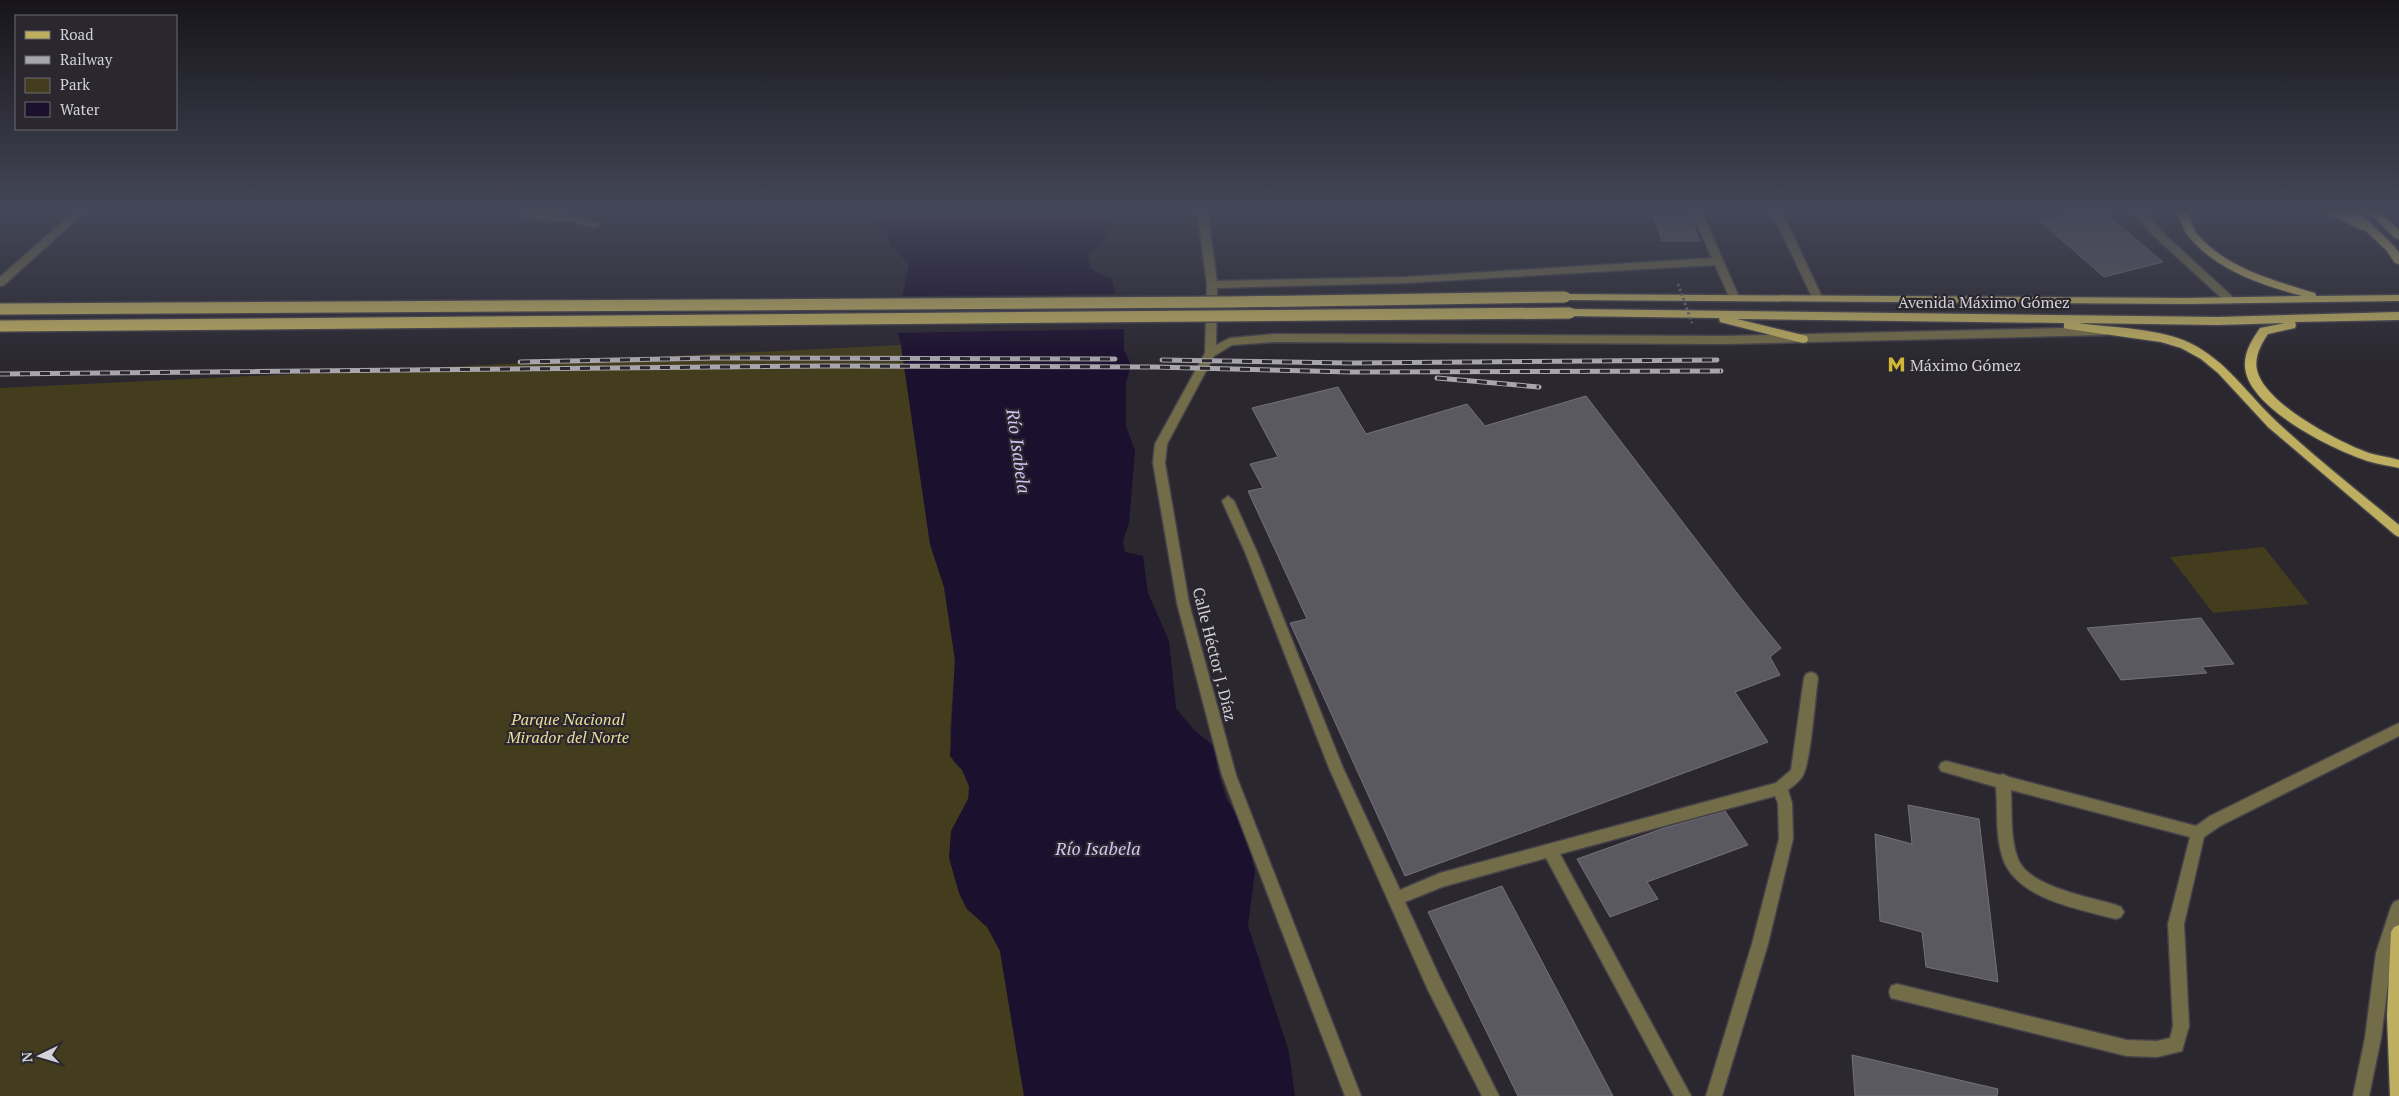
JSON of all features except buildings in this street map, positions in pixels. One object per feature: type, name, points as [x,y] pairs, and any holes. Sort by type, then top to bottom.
[{"type":"main road","points":[[2225,261],[2262,281],[2294,291],[2335,300]]},
{"type":"main road","name":"Avenida Máximo Gómez","points":[[0,309],[1220,302],[1565,297],[1817,297],[2231,301],[2399,298]]},
{"type":"main road","name":"Avenida Máximo Gómez","points":[[0,326],[1570,313],[1974,320],[2024,318],[2218,321],[2399,316]]},
{"type":"main road","points":[[1702,314],[1803,339]]},
{"type":"main road","points":[[2024,318],[2106,332],[2162,338],[2185,345],[2205,356],[2222,370],[2272,424],[2399,532]]},
{"type":"main road","points":[[2321,319],[2264,331],[2251,349],[2251,372],[2264,394],[2295,419],[2330,442],[2366,457],[2399,464]]},
{"type":"main road","points":[[2398,1096],[2396,1016],[2399,932]]},
{"type":"street","points":[[0,283],[25,261]]},
{"type":"street","name":"Calle Héctor J. Díaz","points":[[1209,261],[1212,285],[1210,353],[1161,444],[1159,462],[1183,603],[1229,775],[1354,1096]]},
{"type":"street","points":[[1212,285],[1405,280],[1716,261]]},
{"type":"street","points":[[1718,261],[1734,297]]},
{"type":"street","points":[[1800,261],[1817,297]]},
{"type":"street","points":[[2188,261],[2231,301]]},
{"type":"street","points":[[1210,353],[1230,342],[1275,338],[1803,339],[2106,332]]},
{"type":"street","points":[[1228,501],[1251,552],[1336,768],[1434,984],[1491,1096]]},
{"type":"street","points":[[1396,900],[1440,880],[1780,788],[1797,773],[1802,750],[1811,678]]},
{"type":"street","points":[[1897,992],[2127,1048],[2158,1049],[2176,1045],[2181,1026],[2176,924],[2198,833],[2215,821],[2399,729]]},
{"type":"street","points":[[1946,767],[2003,780],[2198,833]]},
{"type":"street","points":[[2003,780],[2010,860],[2018,873],[2037,888],[2116,912]]},
{"type":"street","points":[[1714,1096],[1760,944],[1786,839],[1785,803],[1780,788]]},
{"type":"street","points":[[1550,850],[1683,1096]]},
{"type":"street","points":[[2361,1096],[2373,1038],[2384,954],[2399,907]]},
{"type":"path","points":[[1678,284],[1692,323]]},
{"type":"green space","name":"Parque Nacional Mirador del Norte","points":[[901,345],[930,544],[944,587],[955,660],[950,732],[953,761],[962,770],[969,786],[959,893],[967,909],[987,927],[1000,951],[1024,1096],[0,1096],[0,388]]},
{"type":"green space","points":[[2264,547],[2309,604],[2213,613],[2170,557]]},
{"type":"water","name":"Río Isabela","points":[[906,261],[1089,261],[1090,268],[1104,276],[1111,277],[1124,330],[1124,350],[1131,365],[1126,383],[1126,426],[1135,451],[1129,523],[1123,541],[1125,552],[1143,556],[1148,593],[1169,641],[1176,708],[1193,729],[1216,748],[1217,768],[1226,798],[1245,829],[1255,871],[1248,926],[1289,1052],[1295,1096],[1024,1096],[1000,951],[987,927],[967,909],[959,893],[949,858],[951,831],[969,797],[969,786],[962,770],[950,756],[955,660],[944,587],[930,544],[901,345],[896,328],[909,264]]},
{"type":"pier","points":[[1118,294],[1126,329],[895,333],[893,328],[900,296]]},
{"type":"railway","points":[[520,362],[714,358],[1115,359]]},
{"type":"railway","points":[[1162,360],[1350,363],[1717,360]]},
{"type":"railway","points":[[0,374],[826,366],[1155,367],[1352,372],[1721,371]]},
{"type":"railway","points":[[1437,378],[1539,387]]},
{"type":"place","name":"Máximo Gómez","points":[[1896,365]]}]
